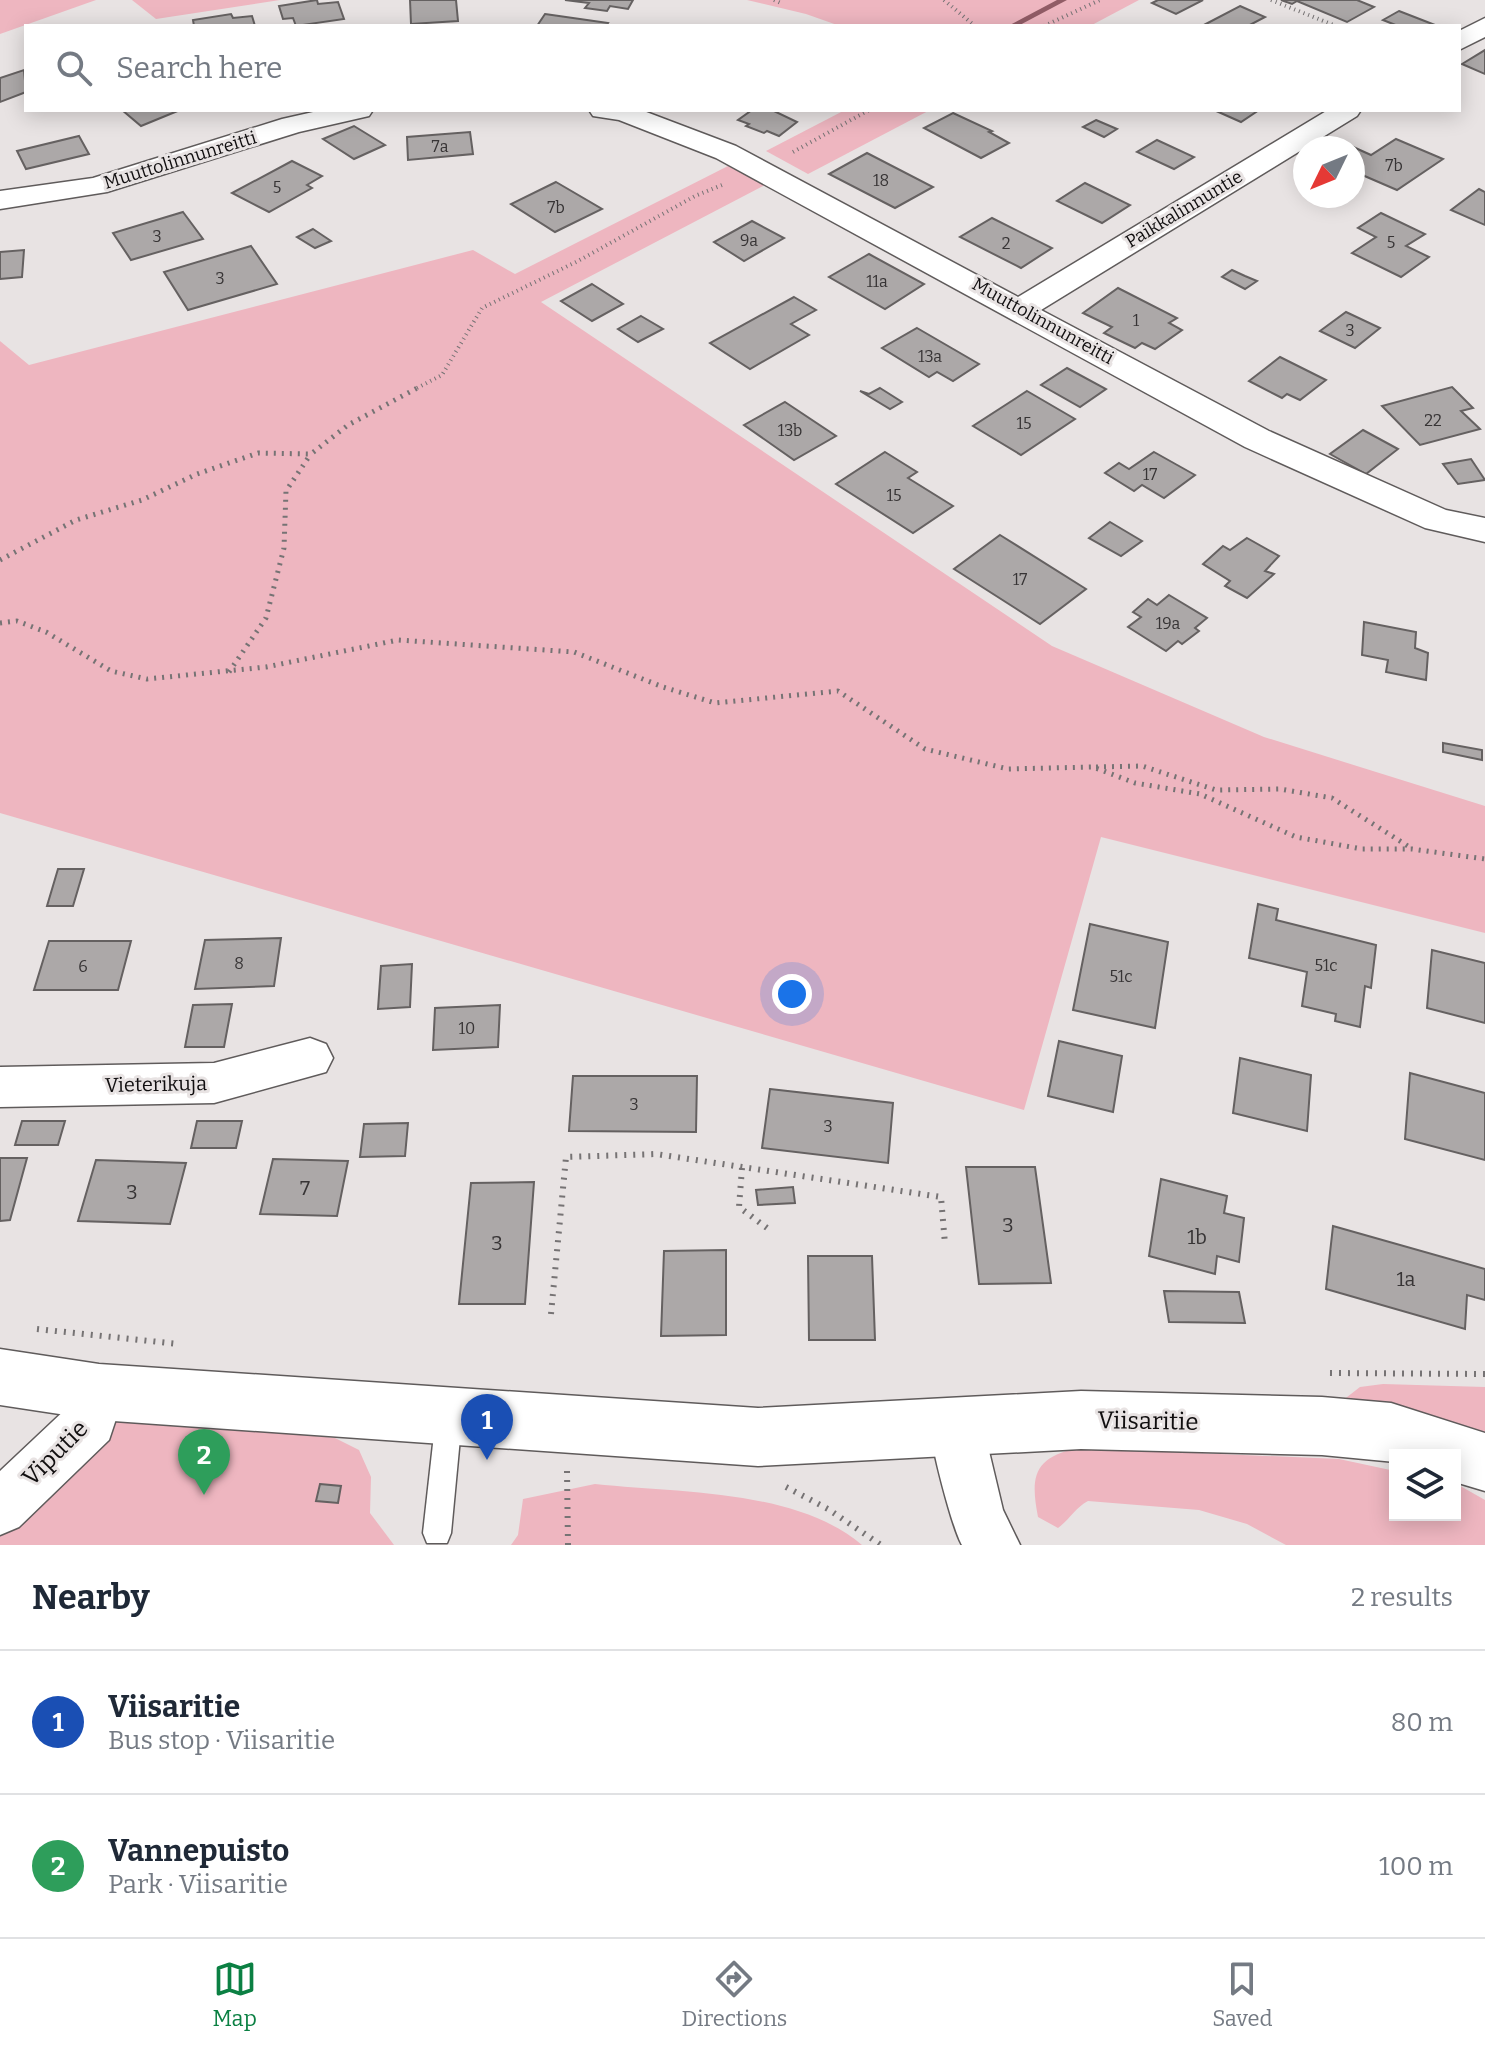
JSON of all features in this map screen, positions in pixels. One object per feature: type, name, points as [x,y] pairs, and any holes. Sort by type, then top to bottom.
[{"type":"street","points":[[1461,41],[1485,26]]},
{"type":"street","name":"Muuttolinnunreitti","points":[[0,200],[97,186],[292,125],[350,112]]},
{"type":"street","name":"Muuttolinnunreitti","points":[[617,112],[726,152],[761,169],[1257,439],[1437,520],[1485,530]]},
{"type":"street","name":"Paikkalinnuntie","points":[[1021,309],[1344,112]]},
{"type":"street","name":"Vieterikuja","points":[[0,1087],[214,1083],[310,1058]]},
{"type":"street","name":"Viisaritie","points":[[0,1377],[99,1392],[758,1437],[1081,1420],[1322,1426],[1391,1432],[1483,1463]]},
{"type":"street","name":"Viputie","points":[[0,1508],[90,1422],[99,1392]]},
{"type":"street","points":[[957,1426],[978,1521],[993,1545]]},
{"type":"lane","points":[[437,1533],[449,1415]]},
{"type":"path","points":[[774,0],[783,4]]},
{"type":"path","points":[[944,0],[973,24]]},
{"type":"path","points":[[1048,24],[1100,0]]},
{"type":"path","points":[[1271,0],[1331,24]]},
{"type":"path","points":[[229,672],[266,618],[284,548],[286,491],[311,454],[348,425],[442,375],[482,308],[578,261],[695,196],[761,169],[865,112]]},
{"type":"path","points":[[0,560],[76,520],[142,500],[197,474],[258,453],[311,454]]},
{"type":"path","points":[[0,623],[17,621],[46,632],[111,671],[147,679],[229,672],[398,640],[574,652],[663,687],[715,703],[838,691],[925,749],[1008,769],[1142,766],[1216,790],[1280,789],[1332,798],[1412,849]]},
{"type":"path","points":[[1093,767],[1135,783],[1200,794],[1296,837],[1362,849],[1412,849],[1485,859]]},
{"type":"path","points":[[551,1314],[566,1157],[656,1154],[941,1197],[945,1244]]},
{"type":"path","points":[[742,1168],[739,1207],[767,1228]]},
{"type":"path","points":[[33,1329],[193,1346]]},
{"type":"path","points":[[1321,1373],[1485,1374]]},
{"type":"shaded area","points":[[0,0],[96,0],[24,24],[0,34]]},
{"type":"shaded area","points":[[132,0],[280,0],[156,19]]},
{"type":"shaded area","points":[[747,0],[1139,0],[1094,24],[834,24]]},
{"type":"shaded area","points":[[841,112],[926,112],[808,174],[766,151]]},
{"type":"shaded area","points":[[728,166],[765,185],[541,302],[1052,646],[1264,737],[1485,806],[1485,933],[1101,837],[1024,1110],[0,813],[0,341],[29,365],[473,250],[515,274]]},
{"type":"shaded area","points":[[1383,1384],[1485,1387],[1485,1437],[1342,1401],[1360,1387]]},
{"type":"shaded area","points":[[119,1415],[335,1438],[359,1450],[371,1477],[370,1513],[394,1545],[0,1545],[0,1533]]},
{"type":"shaded area","points":[[1077,1448],[1339,1459],[1389,1470],[1389,1521],[1461,1521],[1461,1486],[1485,1500],[1485,1545],[1286,1545],[1247,1524],[1199,1510],[1088,1501],[1058,1528],[1038,1517],[1035,1480],[1044,1463]]},
{"type":"shaded area","points":[[595,1484],[699,1492],[771,1503],[835,1527],[862,1545],[511,1545],[518,1535],[523,1499]]},
{"type":"building","points":[[317,0],[318,4],[338,2],[344,19],[295,24],[293,18],[283,19],[279,6]]},
{"type":"building","points":[[410,0],[456,0],[458,21],[411,24]]},
{"type":"building","points":[[565,0],[633,0],[628,9],[610,6],[607,11],[585,8],[589,3]]},
{"type":"building","points":[[1158,0],[1203,0],[1176,14],[1152,3]]},
{"type":"building","points":[[1281,0],[1357,0],[1374,7],[1347,22],[1297,1],[1292,4]]},
{"type":"building","points":[[1240,6],[1265,17],[1252,24],[1206,24]]},
{"type":"building","points":[[1399,11],[1432,24],[1393,24],[1383,20]]},
{"type":"building","points":[[231,14],[233,18],[252,16],[254,24],[194,24],[193,20]]},
{"type":"building","points":[[545,14],[608,23],[607,24],[538,24]]},
{"type":"building","points":[[1485,50],[1485,74],[1462,64]]},
{"type":"building","points":[[24,70],[24,93],[0,102],[0,78]]},
{"type":"building","points":[[124,112],[175,112],[141,126]]},
{"type":"building","points":[[749,112],[776,112],[797,122],[779,136],[746,126],[749,124],[738,120]]},
{"type":"building","points":[[1218,112],[1256,112],[1241,122]]},
{"type":"building","points":[[953,113],[992,131],[989,132],[1009,143],[981,158],[924,128]]},
{"type":"building","points":[[1096,120],[1117,129],[1104,137],[1083,127]]},
{"type":"building","points":[[354,126],[385,145],[354,159],[323,139]]},
{"type":"building","points":[[470,132],[473,154],[408,160],[407,137]]},
{"type":"building","points":[[79,136],[89,154],[26,169],[17,151]]},
{"type":"building","points":[[1396,139],[1443,159],[1397,190],[1365,176],[1365,152],[1371,155]]},
{"type":"building","points":[[1157,140],[1194,157],[1174,169],[1137,152]]},
{"type":"building","points":[[867,153],[933,187],[895,208],[829,174]]},
{"type":"building","points":[[292,161],[322,176],[307,185],[312,188],[269,212],[232,193]]},
{"type":"building","points":[[556,182],[602,209],[555,232],[511,204]]},
{"type":"building","points":[[1085,183],[1130,205],[1102,223],[1057,201]]},
{"type":"building","points":[[1479,189],[1485,192],[1485,225],[1451,210]]},
{"type":"building","points":[[183,212],[203,239],[131,260],[113,233]]},
{"type":"building","points":[[1381,213],[1425,234],[1406,246],[1429,257],[1401,277],[1352,253],[1376,237],[1358,228]]},
{"type":"building","points":[[992,218],[1052,248],[1021,268],[960,237]]},
{"type":"building","points":[[752,221],[784,238],[744,261],[714,242]]},
{"type":"building","points":[[313,229],[331,241],[315,248],[297,237]]},
{"type":"building","points":[[251,246],[277,284],[188,310],[164,272]]},
{"type":"building","points":[[24,250],[22,277],[0,279],[0,252]]},
{"type":"building","points":[[869,254],[924,284],[885,309],[829,277]]},
{"type":"building","points":[[1232,270],[1257,281],[1245,289],[1222,277]]},
{"type":"building","points":[[592,284],[623,304],[592,321],[561,301]]},
{"type":"building","points":[[1118,288],[1177,318],[1169,323],[1182,330],[1155,349],[1142,343],[1135,348],[1104,333],[1112,327],[1083,313]]},
{"type":"building","points":[[794,297],[816,310],[791,324],[809,335],[750,369],[710,343]]},
{"type":"building","points":[[1346,312],[1380,328],[1355,348],[1320,331]]},
{"type":"building","points":[[641,316],[663,329],[638,342],[618,329]]},
{"type":"building","points":[[917,328],[979,364],[953,381],[937,372],[929,377],[882,348]]},
{"type":"building","points":[[1280,357],[1326,380],[1300,400],[1287,394],[1282,398],[1249,381]]},
{"type":"building","points":[[1067,368],[1106,389],[1080,407],[1041,385]]},
{"type":"building","points":[[1452,387],[1473,408],[1461,411],[1480,429],[1420,445],[1382,406]]},
{"type":"building","points":[[880,388],[902,402],[890,409],[860,391],[869,394]]},
{"type":"building","points":[[1027,391],[1075,419],[1021,455],[973,426]]},
{"type":"building","points":[[785,402],[836,436],[794,460],[744,425]]},
{"type":"building","points":[[1363,430],[1398,449],[1366,474],[1330,454]]},
{"type":"building","points":[[885,452],[917,472],[908,478],[953,506],[913,533],[836,484]]},
{"type":"building","points":[[1154,452],[1195,475],[1164,498],[1142,485],[1134,491],[1105,473],[1119,463],[1129,469]]},
{"type":"building","points":[[1471,459],[1485,480],[1458,484],[1443,464]]},
{"type":"building","points":[[1110,522],[1142,541],[1121,556],[1089,538]]},
{"type":"building","points":[[1000,535],[1086,589],[1040,624],[954,569]]},
{"type":"building","points":[[1247,538],[1279,556],[1265,571],[1274,574],[1247,598],[1225,586],[1230,581],[1203,564],[1223,546],[1230,550]]},
{"type":"building","points":[[1169,595],[1207,618],[1195,628],[1199,631],[1166,651],[1128,627],[1141,617],[1133,612],[1148,599],[1157,605]]},
{"type":"building","points":[[1364,622],[1416,632],[1415,648],[1428,653],[1426,680],[1386,672],[1388,660],[1362,655]]},
{"type":"building","points":[[1443,743],[1482,750],[1482,760],[1443,752]]},
{"type":"building","points":[[58,869],[84,869],[73,906],[47,906]]},
{"type":"building","points":[[1258,904],[1278,909],[1276,920],[1376,945],[1371,988],[1365,986],[1360,1027],[1335,1021],[1336,1014],[1302,1006],[1307,972],[1249,958]]},
{"type":"building","points":[[1090,924],[1168,942],[1155,1028],[1073,1010]]},
{"type":"building","points":[[281,938],[274,986],[195,989],[205,940]]},
{"type":"building","points":[[49,941],[131,941],[118,990],[34,990]]},
{"type":"building","points":[[1432,950],[1485,963],[1485,1023],[1427,1008]]},
{"type":"building","points":[[412,964],[410,1007],[378,1009],[381,966]]},
{"type":"building","points":[[232,1004],[224,1047],[185,1047],[193,1005]]},
{"type":"building","points":[[500,1005],[498,1047],[433,1050],[435,1008]]},
{"type":"building","points":[[1059,1041],[1122,1056],[1113,1112],[1048,1096]]},
{"type":"building","points":[[1240,1058],[1311,1075],[1307,1131],[1233,1113]]},
{"type":"building","points":[[1410,1073],[1485,1093],[1485,1160],[1405,1139]]},
{"type":"building","points":[[573,1076],[697,1076],[696,1132],[569,1131]]},
{"type":"building","points":[[770,1089],[893,1103],[888,1163],[762,1148]]},
{"type":"building","points":[[22,1121],[65,1121],[58,1145],[15,1145]]},
{"type":"building","points":[[197,1121],[242,1121],[236,1148],[191,1148]]},
{"type":"building","points":[[408,1123],[405,1156],[360,1157],[364,1124]]},
{"type":"building","points":[[0,1158],[27,1158],[10,1220],[0,1221]]},
{"type":"building","points":[[273,1159],[348,1161],[337,1216],[260,1214]]},
{"type":"building","points":[[96,1160],[186,1163],[170,1224],[78,1221]]},
{"type":"building","points":[[966,1167],[1035,1167],[1051,1283],[979,1284]]},
{"type":"building","points":[[1161,1179],[1227,1196],[1224,1213],[1244,1218],[1239,1262],[1217,1256],[1215,1274],[1149,1256]]},
{"type":"building","points":[[534,1182],[525,1304],[459,1304],[471,1183]]},
{"type":"building","points":[[793,1187],[795,1203],[758,1205],[756,1190]]},
{"type":"building","points":[[1333,1226],[1485,1269],[1485,1300],[1467,1295],[1465,1329],[1326,1289]]},
{"type":"building","points":[[726,1250],[726,1335],[661,1336],[664,1251]]},
{"type":"building","points":[[808,1256],[872,1256],[875,1340],[809,1340]]},
{"type":"building","points":[[1164,1291],[1239,1292],[1245,1323],[1169,1322]]},
{"type":"building","points":[[320,1484],[341,1486],[338,1503],[316,1501]]},
{"type":"waterway","points":[[1016,24],[1063,0]]},
{"type":"place","name":"Viisaritie","points":[[487,1460]]},
{"type":"place","name":"Vannepuisto","points":[[204,1495]]}]
